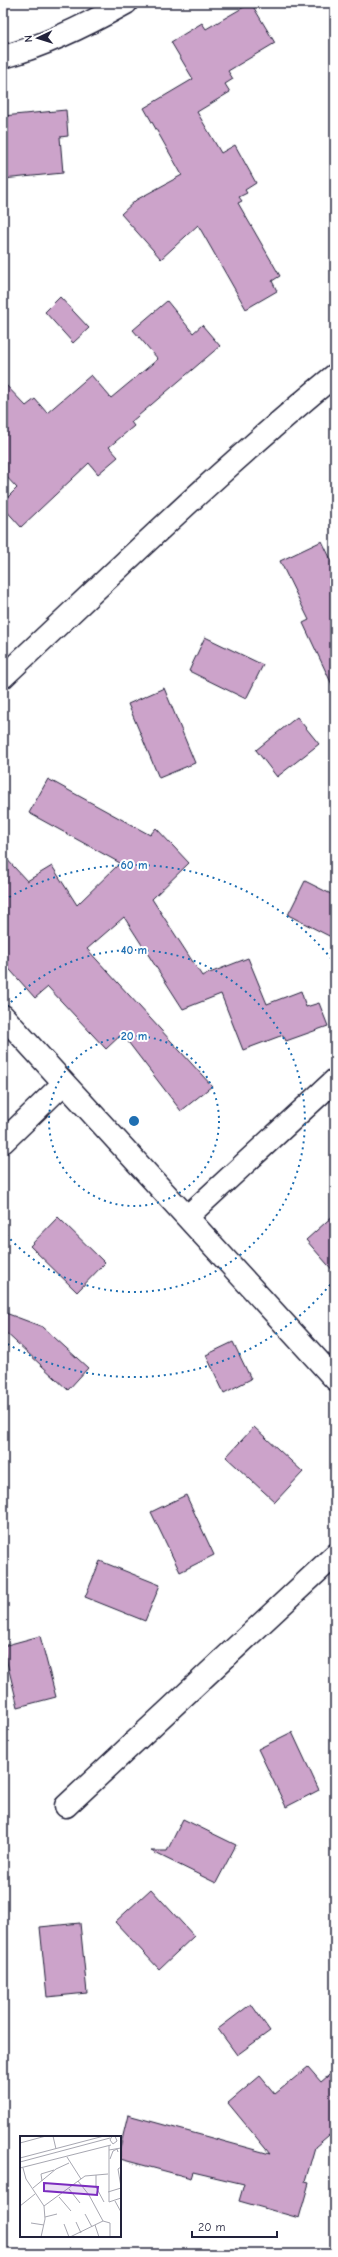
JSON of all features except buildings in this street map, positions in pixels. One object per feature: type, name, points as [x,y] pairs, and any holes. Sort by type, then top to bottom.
[{"type":"street","points":[[3,57],[33,49],[83,27],[126,3]]},
{"type":"street","points":[[3,677],[188,504],[300,404],[335,375]]},
{"type":"street","points":[[3,1016],[335,1379]]},
{"type":"street","points":[[188,1218],[335,1080]]},
{"type":"street","points":[[3,1142],[64,1083]]},
{"type":"street","points":[[66,1806],[335,1555]]}]
